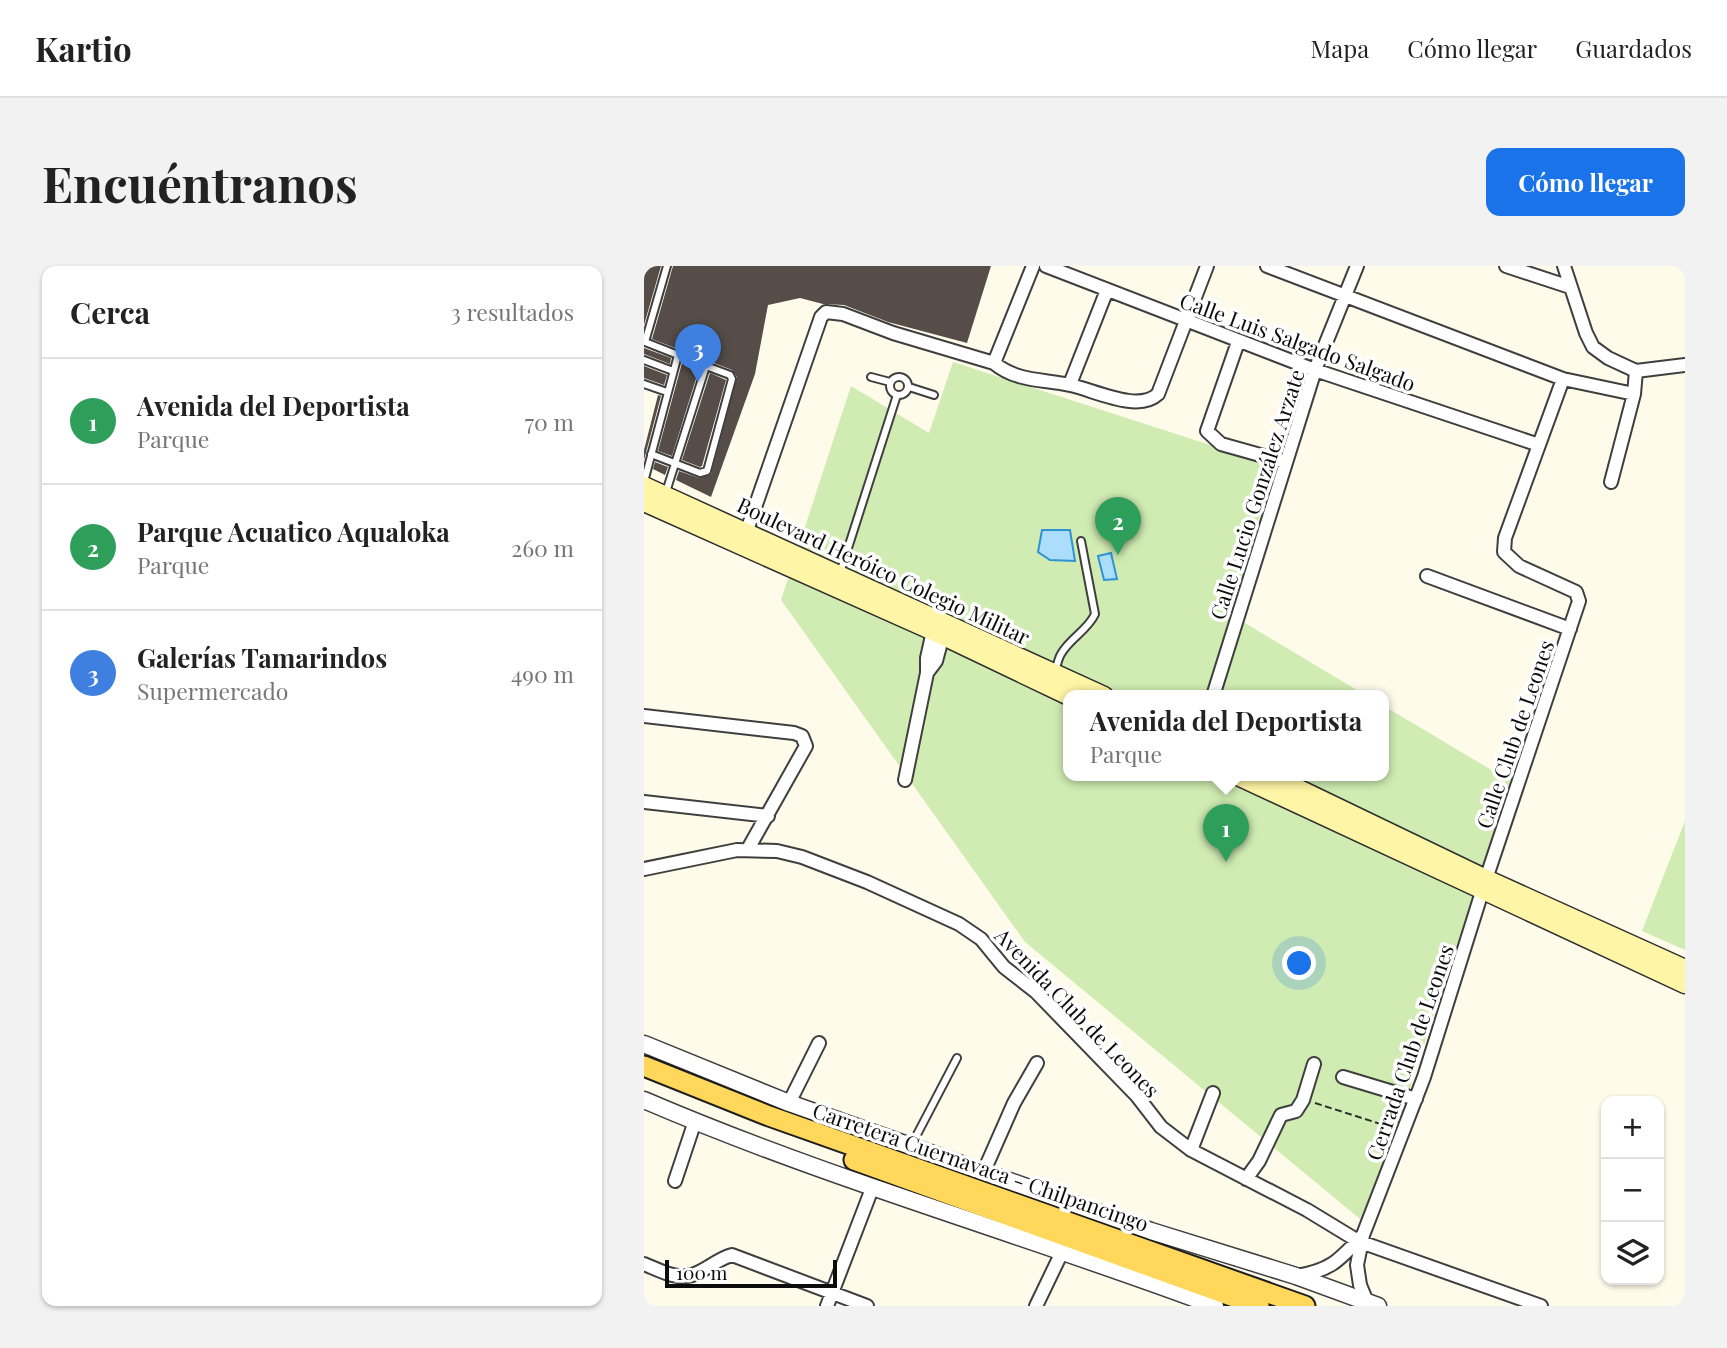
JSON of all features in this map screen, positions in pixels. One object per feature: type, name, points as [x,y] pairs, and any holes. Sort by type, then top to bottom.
[{"type":"main road","name":"Boulevard Heróico Colegio Militar","points":[[644,484],[745,538],[1063,693]]},
{"type":"main road","name":"Boulevard Heróico Colegio Militar","points":[[644,502],[839,574],[1091,690]]},
{"type":"main road","points":[[1249,781],[1484,885],[1685,969]]},
{"type":"main road","points":[[1282,781],[1685,984]]},
{"type":"main road","name":"Carretera Cuernavaca - Chilpancingo","points":[[644,1066],[769,1116],[1305,1306]]},
{"type":"main road","name":"Carretera Cuernavaca - Chilpancingo","points":[[644,1080],[759,1126],[1259,1306]]},
{"type":"street","points":[[994,363],[1033,266]]},
{"type":"street","name":"Calle Luis Salgado Salgado","points":[[1046,266],[1238,342],[1539,446]]},
{"type":"street","points":[[745,538],[821,317],[826,312],[843,314],[926,344],[994,363],[1003,370],[1027,379],[1069,384],[1119,399],[1152,400],[1158,394],[1207,266]]},
{"type":"street","points":[[1267,266],[1563,379],[1634,394]]},
{"type":"street","name":"Calle Lucio González Arzate","points":[[1215,690],[1315,370],[1357,266]]},
{"type":"street","points":[[1506,266],[1570,287]]},
{"type":"street","points":[[1564,266],[1593,347],[1608,358],[1636,371],[1685,365]]},
{"type":"street","points":[[1069,384],[1107,290]]},
{"type":"street","points":[[1238,342],[1207,431],[1221,444],[1285,462]]},
{"type":"street","points":[[1611,482],[1634,394],[1636,371]]},
{"type":"street","points":[[1539,446],[1563,379]]},
{"type":"street","name":"Calle Club de Leones","points":[[1484,885],[1579,601],[1576,592],[1519,566],[1504,552],[1505,538],[1539,446]]},
{"type":"street","points":[[1427,576],[1570,629]]},
{"type":"street","points":[[905,780],[927,673],[927,659],[938,633]]},
{"type":"street","points":[[644,716],[802,736],[806,746],[743,850]]},
{"type":"street","points":[[644,802],[765,816]]},
{"type":"street","name":"Avenida Club de Leones","points":[[644,869],[743,850],[777,851],[802,857],[959,923],[981,939],[1004,967],[1036,992],[1137,1096],[1161,1127],[1191,1150],[1361,1240],[1541,1306]]},
{"type":"street","name":"Cerrada Club de Leones","points":[[1372,1304],[1360,1285],[1357,1265],[1361,1240],[1416,1099],[1484,885]]},
{"type":"street","points":[[789,1103],[819,1043]]},
{"type":"street","points":[[644,1044],[789,1103],[1151,1231],[1296,1276],[1372,1304]]},
{"type":"street","points":[[984,1171],[1014,1103],[1037,1063]]},
{"type":"street","points":[[1246,1179],[1259,1161],[1281,1115],[1296,1111],[1303,1100],[1314,1064]]},
{"type":"street","points":[[1343,1077],[1416,1099]]},
{"type":"street","points":[[1191,1150],[1213,1093]]},
{"type":"street","points":[[644,1100],[873,1186],[1215,1306]]},
{"type":"street","points":[[675,1181],[695,1121]]},
{"type":"street","points":[[827,1306],[873,1186]]},
{"type":"street","name":"Cerrada Club de Leones","points":[[1296,1276],[1320,1272],[1339,1260],[1361,1240]]},
{"type":"street","points":[[1036,1306],[1062,1252]]},
{"type":"street","points":[[644,1264],[679,1276],[693,1275],[720,1258],[732,1255],[867,1306]]},
{"type":"lane","points":[[651,454],[700,473],[707,471],[732,379],[730,375],[644,343],[647,323],[667,266]]},
{"type":"lane","points":[[644,484],[678,355]]},
{"type":"lane","points":[[644,360],[673,371]]},
{"type":"lane","points":[[664,496],[706,366]]},
{"type":"lane","points":[[871,377],[890,382]]},
{"type":"lane","points":[[890,382],[896,377],[904,377],[908,387]]},
{"type":"lane","points":[[890,382],[891,390],[897,395],[904,394],[908,387]]},
{"type":"lane","points":[[644,384],[667,392]]},
{"type":"lane","points":[[908,387],[934,395]]},
{"type":"lane","points":[[839,574],[897,395]]},
{"type":"lane","points":[[1055,673],[1060,655],[1088,626],[1095,614],[1081,541]]},
{"type":"lane","points":[[911,1146],[957,1058]]},
{"type":"path","points":[[1303,1100],[1404,1132]]},
{"type":"green space","points":[[953,362],[1275,466],[1230,614],[1357,690],[1063,690],[1063,781],[1389,781],[1389,709],[1510,781],[1366,1224],[1025,942],[781,600],[851,386],[929,433]]},
{"type":"green space","points":[[1685,821],[1685,950],[1642,931]]},
{"type":"water","points":[[1042,530],[1070,530],[1075,561],[1050,560],[1038,552]]},
{"type":"water","points":[[1111,553],[1117,579],[1104,580],[1098,556]]},
{"type":"building","points":[[644,266],[661,266],[644,325]]},
{"type":"building","points":[[673,266],[991,266],[967,343],[888,322],[844,305],[823,304],[800,298],[768,305],[755,374],[711,497],[676,480],[679,471],[699,478],[711,474],[737,377],[732,370],[652,339]]},
{"type":"building","points":[[644,348],[671,358],[670,364],[644,354]]},
{"type":"building","points":[[682,363],[699,369],[672,456],[658,451]]},
{"type":"building","points":[[644,366],[667,375],[664,385],[644,378]]},
{"type":"building","points":[[710,373],[726,380],[700,467],[682,460]]},
{"type":"building","points":[[658,395],[661,396],[644,460],[644,450]]},
{"type":"building","points":[[655,462],[668,467],[665,475],[653,469]]},
{"type":"place","name":"Galerías Tamarindos","points":[[698,382]]},
{"type":"place","name":"Parque Acuatico Aqualoka","points":[[1118,555]]},
{"type":"place","name":"Avenida del Deportista","points":[[1226,862]]}]
